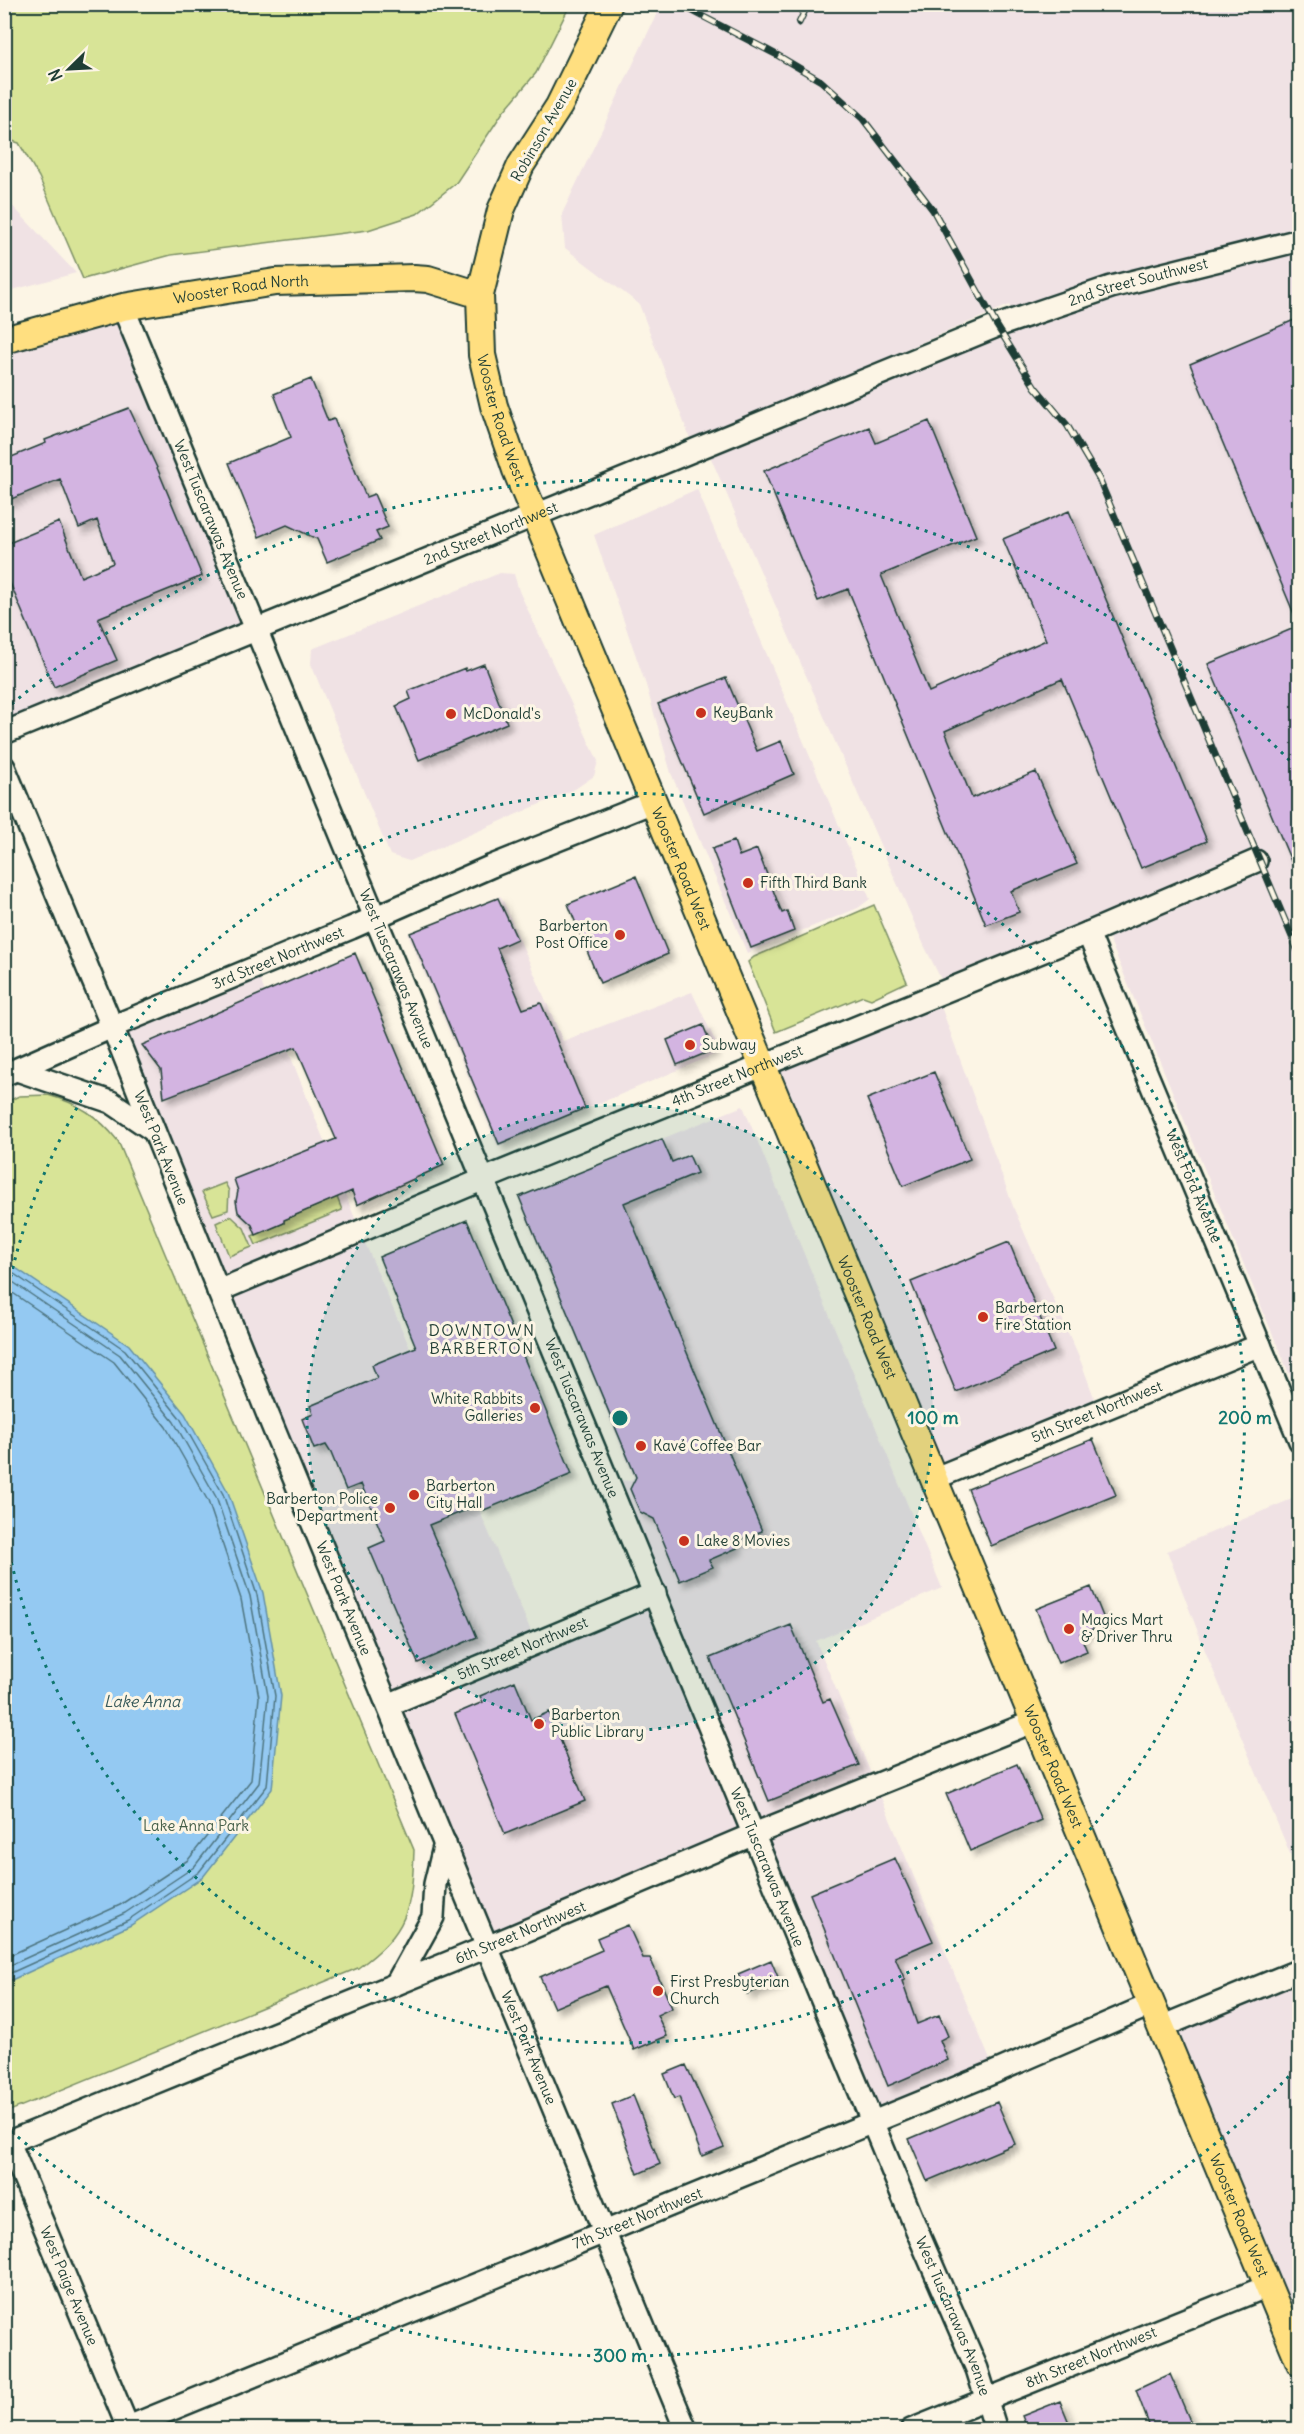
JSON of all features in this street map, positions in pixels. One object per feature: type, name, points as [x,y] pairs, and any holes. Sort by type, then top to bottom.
[{"type":"main road","name":"Robinson Avenue","points":[[480,295],[501,210],[521,165],[559,106],[576,74],[609,4]]},
{"type":"main road","name":"Wooster Road North","points":[[4,340],[123,307],[275,282],[414,278],[428,279],[480,295]]},
{"type":"main road","name":"Wooster Road West","points":[[480,295],[482,354],[494,406],[516,471],[1299,2363]]},
{"type":"street","name":"2nd Street Southwest","points":[[978,334],[1042,309],[1111,287],[1299,240]]},
{"type":"street","name":"West Tuscarawas Avenue","points":[[123,307],[374,918],[977,2369],[996,2430]]},
{"type":"street","name":"2nd Street Northwest","points":[[4,733],[978,334]]},
{"type":"street","name":"West Park Avenue","points":[[4,767],[686,2430]]},
{"type":"street","name":"3rd Street Northwest","points":[[11,1073],[112,1027],[374,918],[492,866],[653,802]]},
{"type":"street","name":"4th Street Northwest","points":[[218,1291],[484,1179],[1088,933],[1256,861]]},
{"type":"street","name":"West Ford Avenue","points":[[1088,933],[1299,1441]]},
{"type":"street","points":[[11,1073],[111,1102],[154,1131]]},
{"type":"street","name":"5th Street Northwest","points":[[933,1479],[1260,1345]]},
{"type":"street","name":"5th Street Northwest","points":[[388,1705],[655,1593]]},
{"type":"street","name":"6th Street Northwest","points":[[7,2143],[487,1947],[754,1834],[1035,1721]]},
{"type":"street","points":[[396,1984],[433,1917],[435,1884],[445,1843]]},
{"type":"street","points":[[1161,2027],[1299,1970]]},
{"type":"street","name":"7th Street Northwest","points":[[126,2429],[604,2230],[995,2072],[1152,2004]]},
{"type":"street","name":"West Paige Avenue","points":[[7,2143],[126,2429]]},
{"type":"street","name":"8th Street Northwest","points":[[911,2430],[1268,2286]]},
{"type":"shaded area","points":[[661,5],[1299,5],[1299,1398],[1104,926],[947,991],[924,945],[710,456],[729,436],[1019,328],[1009,305],[691,441],[639,304],[565,248],[562,214]]},
{"type":"shaded area","points":[[5,198],[76,273],[5,292]]},
{"type":"shaded area","points":[[123,307],[256,628],[5,733],[5,340]]},
{"type":"shaded area","points":[[697,489],[870,899],[858,908],[747,953],[671,773],[646,685],[594,535]]},
{"type":"shaded area","points":[[500,573],[514,574],[519,591],[598,761],[594,776],[575,789],[409,861],[390,855],[311,664],[312,649]]},
{"type":"shaded area","points":[[500,896],[563,1041],[692,992],[719,1049],[718,1053],[499,1146],[408,934]]},
{"type":"shaded area","points":[[255,967],[360,1231],[536,1643],[655,1593],[608,1479],[631,1481],[634,1477],[518,1197],[743,1106],[942,1588],[816,1641],[995,2072],[872,2120],[754,1834],[487,1947],[112,1027]]},
{"type":"shaded area","points":[[939,1001],[1014,1209],[1081,1362],[1099,1411],[933,1479],[763,1067]]},
{"type":"shaded area","points":[[1299,1496],[1299,1875],[1206,1653],[1167,1551]]},
{"type":"shaded area","points":[[1299,1970],[1299,2362],[1161,2027]]},
{"type":"green space","points":[[5,4],[570,5],[536,73],[503,112],[456,183],[417,214],[368,230],[171,255],[83,279],[39,177],[19,143],[5,139]]},
{"type":"green space","points":[[874,905],[907,982],[871,999],[863,996],[776,1032],[748,962],[754,957]]},
{"type":"green space","name":"Lake Anna Park","points":[[48,1095],[70,1102],[88,1112],[118,1141],[414,1850],[409,1904],[404,1918],[388,1943],[358,1968],[5,2113],[4,1103],[19,1096]]},
{"type":"green space","points":[[225,1183],[229,1191],[228,1210],[213,1215],[202,1192]]},
{"type":"green space","points":[[337,1197],[342,1210],[256,1245],[252,1236]]},
{"type":"green space","points":[[231,1216],[244,1228],[252,1247],[229,1256],[216,1223]]},
{"type":"water","name":"Lake Anna","points":[[4,1260],[129,1345],[185,1414],[228,1492],[263,1593],[281,1696],[272,1789],[203,1877],[131,1925],[5,1983]]},
{"type":"building","points":[[1299,318],[1299,626],[1190,364]]},
{"type":"building","points":[[311,379],[328,421],[334,419],[366,497],[374,494],[388,527],[376,532],[380,540],[327,562],[317,539],[287,525],[259,537],[229,463],[291,437],[274,394]]},
{"type":"building","points":[[129,408],[158,470],[202,576],[98,618],[117,660],[54,687],[10,583],[4,586],[4,545],[59,522],[81,577],[113,563],[97,520],[79,528],[60,479],[4,502],[4,460],[46,443],[45,440]]},
{"type":"building","points":[[929,421],[976,536],[881,575],[929,692],[1046,640],[1003,539],[1069,511],[1207,841],[1141,868],[1062,679],[945,731],[972,798],[1036,772],[1077,864],[1011,891],[1019,912],[986,925],[848,589],[818,601],[764,471],[869,427],[876,443]]},
{"type":"building","points":[[1299,626],[1299,880],[1208,664]]},
{"type":"building","name":"McDonald's","points":[[484,664],[507,723],[419,760],[396,706],[411,699],[408,691],[465,668],[466,671]]},
{"type":"building","points":[[726,678],[757,751],[781,741],[794,774],[704,813],[658,704]]},
{"type":"building","name":"Fifth Third Bank","points":[[734,841],[739,856],[757,849],[782,913],[787,911],[794,931],[751,948],[712,849]]},
{"type":"building","name":"Barberton Post Office","points":[[636,876],[668,954],[600,983],[568,904]]},
{"type":"building","points":[[498,898],[517,939],[497,948],[523,1009],[541,1003],[585,1108],[499,1144],[410,933]]},
{"type":"building","points":[[355,953],[444,1165],[357,1205],[352,1191],[284,1220],[284,1223],[256,1235],[252,1225],[238,1212],[236,1201],[238,1191],[234,1179],[336,1139],[296,1047],[164,1098],[161,1070],[142,1045]]},
{"type":"building","name":"Subway","points":[[703,1025],[713,1050],[677,1065],[667,1040]]},
{"type":"building","points":[[934,1072],[970,1159],[903,1186],[867,1099]]},
{"type":"building","points":[[662,1139],[672,1162],[689,1155],[697,1173],[624,1203],[762,1531],[734,1542],[737,1548],[709,1560],[713,1567],[680,1581],[654,1519],[640,1512],[630,1489],[636,1477],[519,1197]]},
{"type":"building","points":[[467,1220],[572,1474],[484,1510],[481,1504],[429,1525],[477,1637],[418,1663],[369,1548],[385,1541],[361,1484],[346,1490],[331,1453],[326,1445],[314,1449],[302,1419],[313,1414],[310,1406],[377,1378],[372,1365],[416,1347],[379,1257]]},
{"type":"building","name":"Barberton Fire Station","points":[[1009,1242],[1054,1351],[956,1392],[911,1282]]},
{"type":"building","points":[[1093,1439],[1116,1495],[991,1546],[968,1489]]},
{"type":"building","name":"Magics Mart & Driver Thru","points":[[1091,1587],[1106,1624],[1080,1634],[1087,1651],[1058,1663],[1036,1609]]},
{"type":"building","points":[[791,1625],[823,1702],[830,1699],[859,1765],[769,1801],[710,1658]]},
{"type":"building","points":[[515,1681],[531,1720],[549,1712],[585,1801],[505,1834],[455,1714],[483,1702],[480,1696]]},
{"type":"building","points":[[1017,1764],[1041,1820],[970,1851],[946,1794]]},
{"type":"building","points":[[895,1858],[933,1941],[895,1957],[905,1980],[902,1981],[917,2024],[939,2015],[948,2036],[940,2040],[948,2060],[888,2086],[810,1894]]},
{"type":"building","points":[[628,1925],[643,1958],[650,1958],[672,2008],[657,2015],[667,2036],[634,2050],[606,1986],[554,2008],[540,1977],[602,1950],[597,1938]]},
{"type":"building","points":[[771,1960],[780,1982],[747,1994],[738,1974]]},
{"type":"building","points":[[686,2065],[724,2147],[702,2156],[679,2097],[674,2099],[664,2074]]},
{"type":"building","points":[[633,2095],[660,2164],[638,2174],[612,2104]]},
{"type":"building","points":[[997,2102],[1015,2144],[927,2181],[909,2139]]},
{"type":"building","points":[[1170,2374],[1194,2430],[1151,2430],[1136,2390]]},
{"type":"building","points":[[1060,2401],[1072,2430],[1028,2430],[1022,2416]]},
{"type":"railway","points":[[679,4],[777,55],[821,81],[863,119],[933,210],[997,326],[1035,387],[1067,425],[1099,479],[1300,956]]},
{"type":"railway","points":[[799,23],[808,4]]},
{"type":"place","name":"KeyBank","points":[[701,713]]},
{"type":"place","name":"McDonald's","points":[[451,714]]},
{"type":"place","name":"Fifth Third Bank","points":[[748,883]]},
{"type":"place","name":"Barberton Post Office","points":[[620,935]]},
{"type":"place","name":"Subway","points":[[690,1045]]},
{"type":"place","name":"Barberton Fire Station","points":[[983,1317]]},
{"type":"place","name":"White Rabbits Galleries","points":[[535,1408]]},
{"type":"place","name":"Kavé Coffee Bar","points":[[641,1446]]},
{"type":"place","name":"Barberton City Hall","points":[[414,1495]]},
{"type":"place","name":"Barberton Police Department","points":[[390,1508]]},
{"type":"place","name":"Lake 8 Movies","points":[[684,1541]]},
{"type":"place","name":"Magics Mart & Driver Thru","points":[[1069,1629]]},
{"type":"place","name":"Barberton Public Library","points":[[539,1724]]},
{"type":"place","name":"First Presbyterian Church","points":[[658,1991]]},
{"type":"district","name":"DOWNTOWN BARBERTON","points":[[482,1339]]}]
